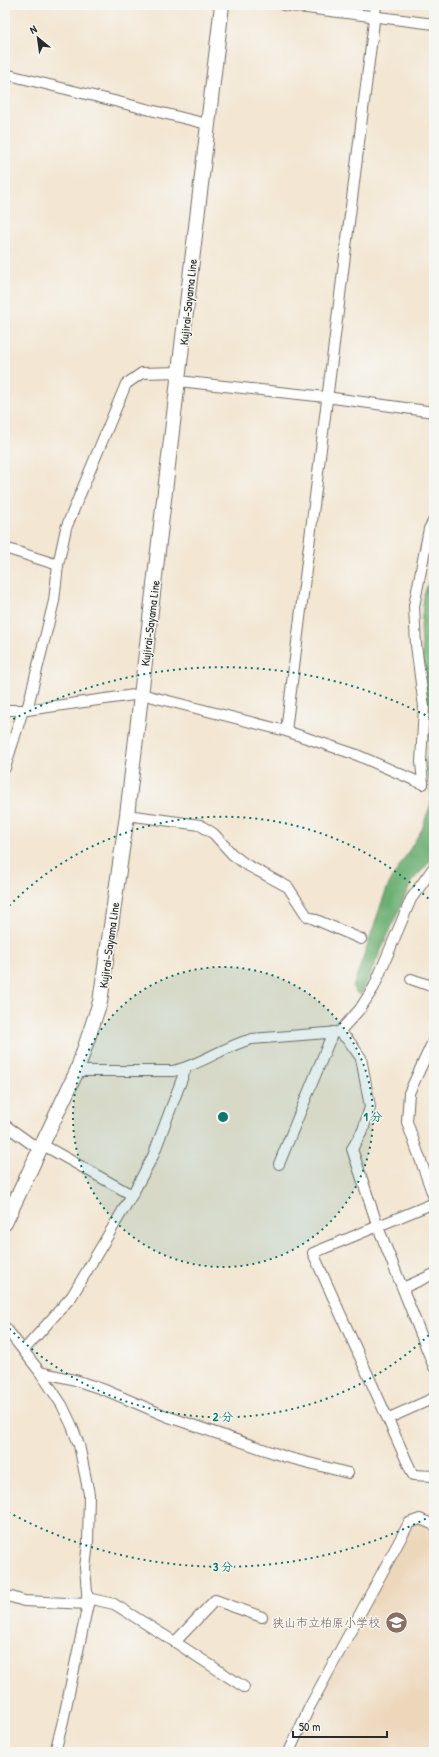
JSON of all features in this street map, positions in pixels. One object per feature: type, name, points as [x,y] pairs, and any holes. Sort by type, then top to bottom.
[{"type":"main road","name":"Kujirai-Sayama Line","points":[[5,1223],[78,1071],[100,1002],[127,815],[222,5]]},
{"type":"street","points":[[283,5],[434,24]]},
{"type":"street","points":[[286,731],[326,397],[376,5]]},
{"type":"street","points":[[5,74],[207,124]]},
{"type":"street","points":[[5,768],[25,710],[54,601],[58,565],[66,528],[126,384],[142,373],[179,376],[434,412]]},
{"type":"street","points":[[5,710],[25,710],[141,694],[286,731],[358,755],[423,784],[421,762],[424,706],[416,645],[414,606],[429,529],[434,520]]},
{"type":"street","points":[[5,548],[58,565]]},
{"type":"street","points":[[127,815],[200,825],[208,829],[232,854],[245,864],[288,888],[307,916],[361,940]]},
{"type":"street","points":[[279,1164],[336,1032],[360,1009],[374,988],[411,899],[434,867]]},
{"type":"street","points":[[411,978],[434,986]]},
{"type":"street","points":[[78,1071],[173,1071],[186,1068],[239,1042],[252,1039],[336,1032],[349,1041],[361,1058],[368,1089],[370,1107],[363,1130],[352,1149],[378,1227],[434,1367]]},
{"type":"street","points":[[434,1039],[409,1093],[407,1122],[434,1198]]},
{"type":"street","points":[[24,1350],[72,1296],[132,1195],[153,1156],[186,1068]]},
{"type":"street","points":[[5,1125],[42,1148],[132,1195]]},
{"type":"street","points":[[434,1203],[313,1253],[389,1418],[413,1475],[434,1476]]},
{"type":"street","points":[[403,1288],[434,1274]]},
{"type":"street","points":[[5,1327],[24,1350],[62,1405],[79,1445],[89,1494],[88,1543],[85,1568],[87,1601],[63,1721],[55,1752]]},
{"type":"street","points":[[40,1372],[75,1380],[105,1390],[166,1416],[286,1457],[348,1473]]},
{"type":"street","points":[[389,1418],[434,1398]]},
{"type":"street","points":[[289,1752],[310,1706],[409,1523],[420,1519],[434,1525]]},
{"type":"street","points":[[5,1595],[24,1601],[87,1601],[114,1604],[244,1687]]},
{"type":"street","points":[[175,1642],[215,1600],[262,1616]]},
{"type":"shaded area","name":"狭山市立柏原小学校","points":[[419,1521],[434,1529],[434,1752],[292,1752],[308,1716],[411,1524]]},
{"type":"green space","points":[[434,566],[434,853],[429,863],[412,881],[361,995],[355,992],[353,987],[384,896],[390,882],[422,829],[432,800],[430,783],[426,769],[429,746],[429,720],[424,680],[421,628],[424,595]]},
{"type":"place","name":"狭山市立柏原小学校","points":[[396,1622]]}]
